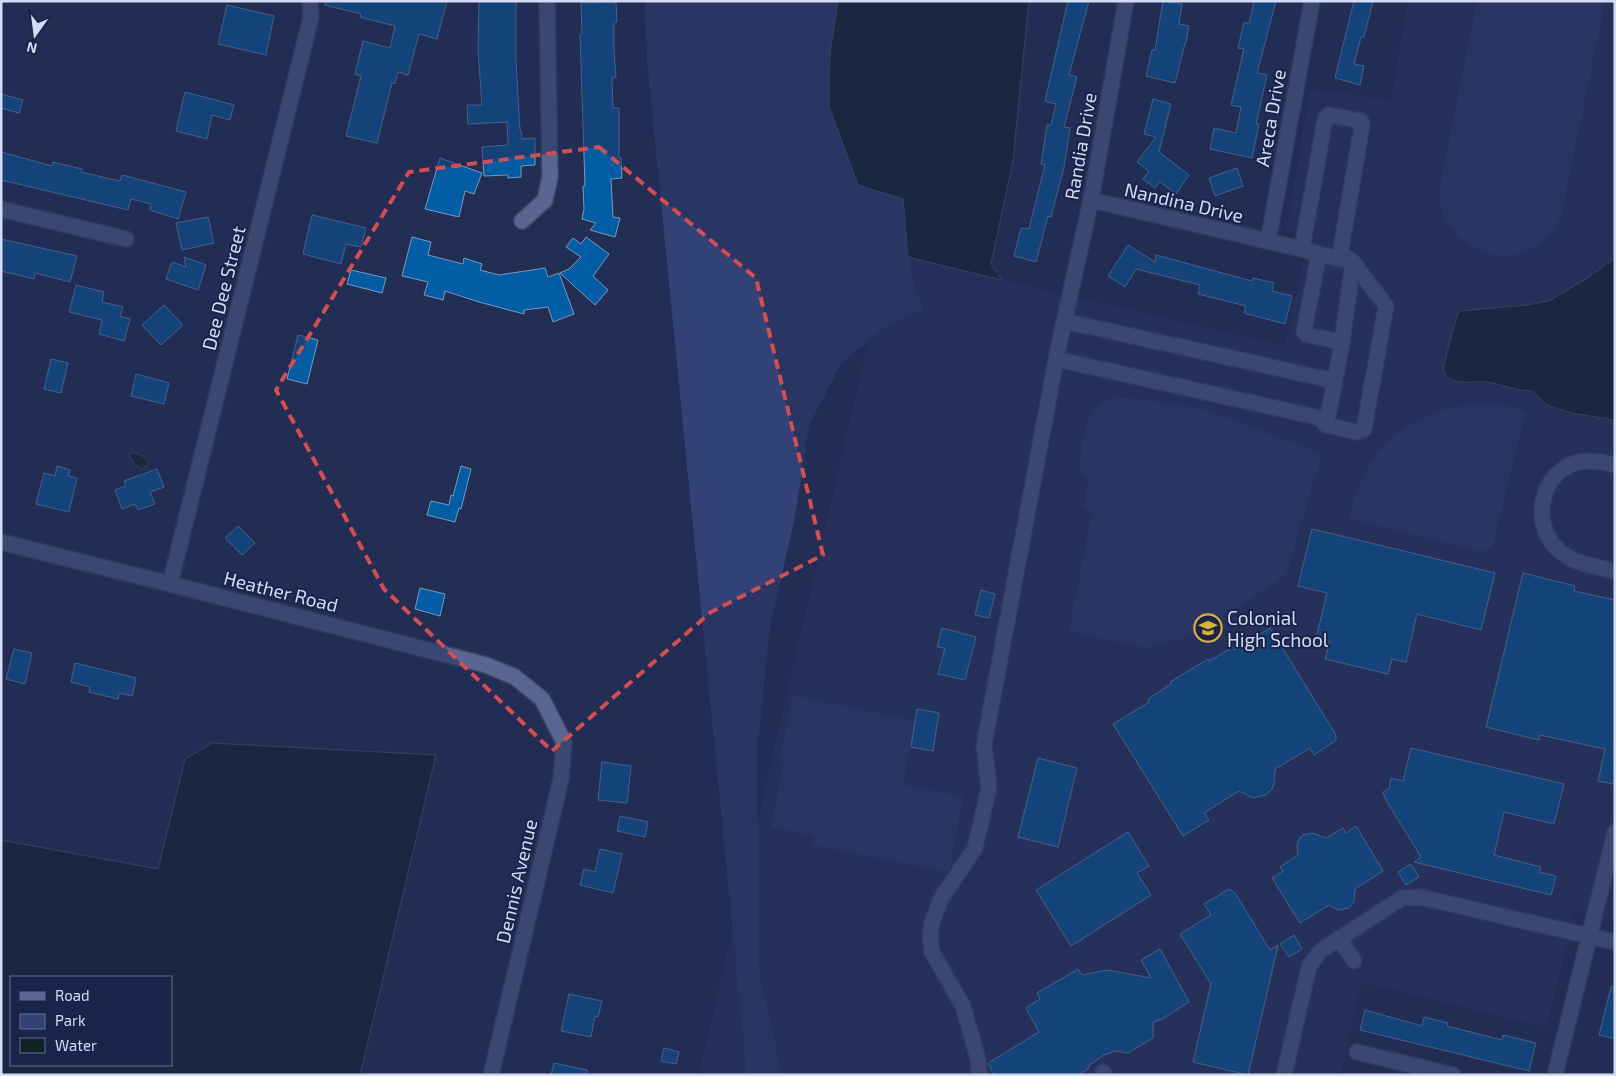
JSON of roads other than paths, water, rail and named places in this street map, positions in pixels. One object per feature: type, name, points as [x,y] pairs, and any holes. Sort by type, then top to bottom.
[{"type":"street","name":"Dee Dee Street","points":[[170,584],[311,17],[310,1]]},
{"type":"street","points":[[522,221],[545,200],[550,178],[548,1]]},
{"type":"street","name":"Randia Drive","points":[[979,1075],[978,1059],[963,1006],[932,952],[930,937],[932,922],[942,897],[976,848],[990,787],[984,745],[1056,359],[1091,200],[1126,1]]},
{"type":"street","name":"Areca Drive","points":[[1268,242],[1312,1]]},
{"type":"street","points":[[1056,359],[1321,418],[1326,425],[1356,432],[1364,429],[1386,306],[1353,262],[1342,255],[1341,249],[1362,125],[1361,121],[1328,115],[1325,119],[1302,249]]},
{"type":"street","name":"Nandina Drive","points":[[1091,200],[1353,262]]},
{"type":"street","points":[[1,209],[126,239]]},
{"type":"street","points":[[1319,254],[1304,331],[1307,335],[1342,342]]},
{"type":"street","points":[[1326,425],[1342,342],[1353,262]]},
{"type":"street","points":[[1064,320],[1335,380]]},
{"type":"street","points":[[1615,465],[1597,461],[1580,462],[1567,466],[1554,476],[1541,506],[1542,520],[1547,536],[1560,552],[1575,560],[1615,570]]},
{"type":"street","name":"Heather Road","points":[[1,542],[486,665],[515,677],[542,699]]},
{"type":"street","name":"Dennis Avenue","points":[[491,1075],[561,779],[564,742],[542,699]]},
{"type":"street","points":[[1556,1075],[1615,832]]},
{"type":"street","points":[[1284,1075],[1309,967],[1320,951],[1402,898],[1420,897],[1615,942]]},
{"type":"street","points":[[1339,938],[1354,961]]},
{"type":"street","points":[[1357,1052],[1453,1075]]},
{"type":"water","points":[[838,1],[1029,1],[1013,161],[991,264],[1002,280],[908,257],[903,199],[858,185],[829,106],[830,54]]},
{"type":"water","points":[[1615,258],[1615,420],[1571,413],[1547,405],[1532,391],[1486,382],[1461,382],[1447,377],[1443,368],[1457,315],[1460,311],[1527,305],[1549,301],[1589,277]]},
{"type":"water","points":[[133,452],[148,460],[148,465],[141,469],[137,466],[129,454]]},
{"type":"water","points":[[212,743],[436,755],[360,1075],[1,1075],[1,840],[158,869],[185,759]]},
{"type":"place","name":"Colonial High School","points":[[1208,628]]}]
